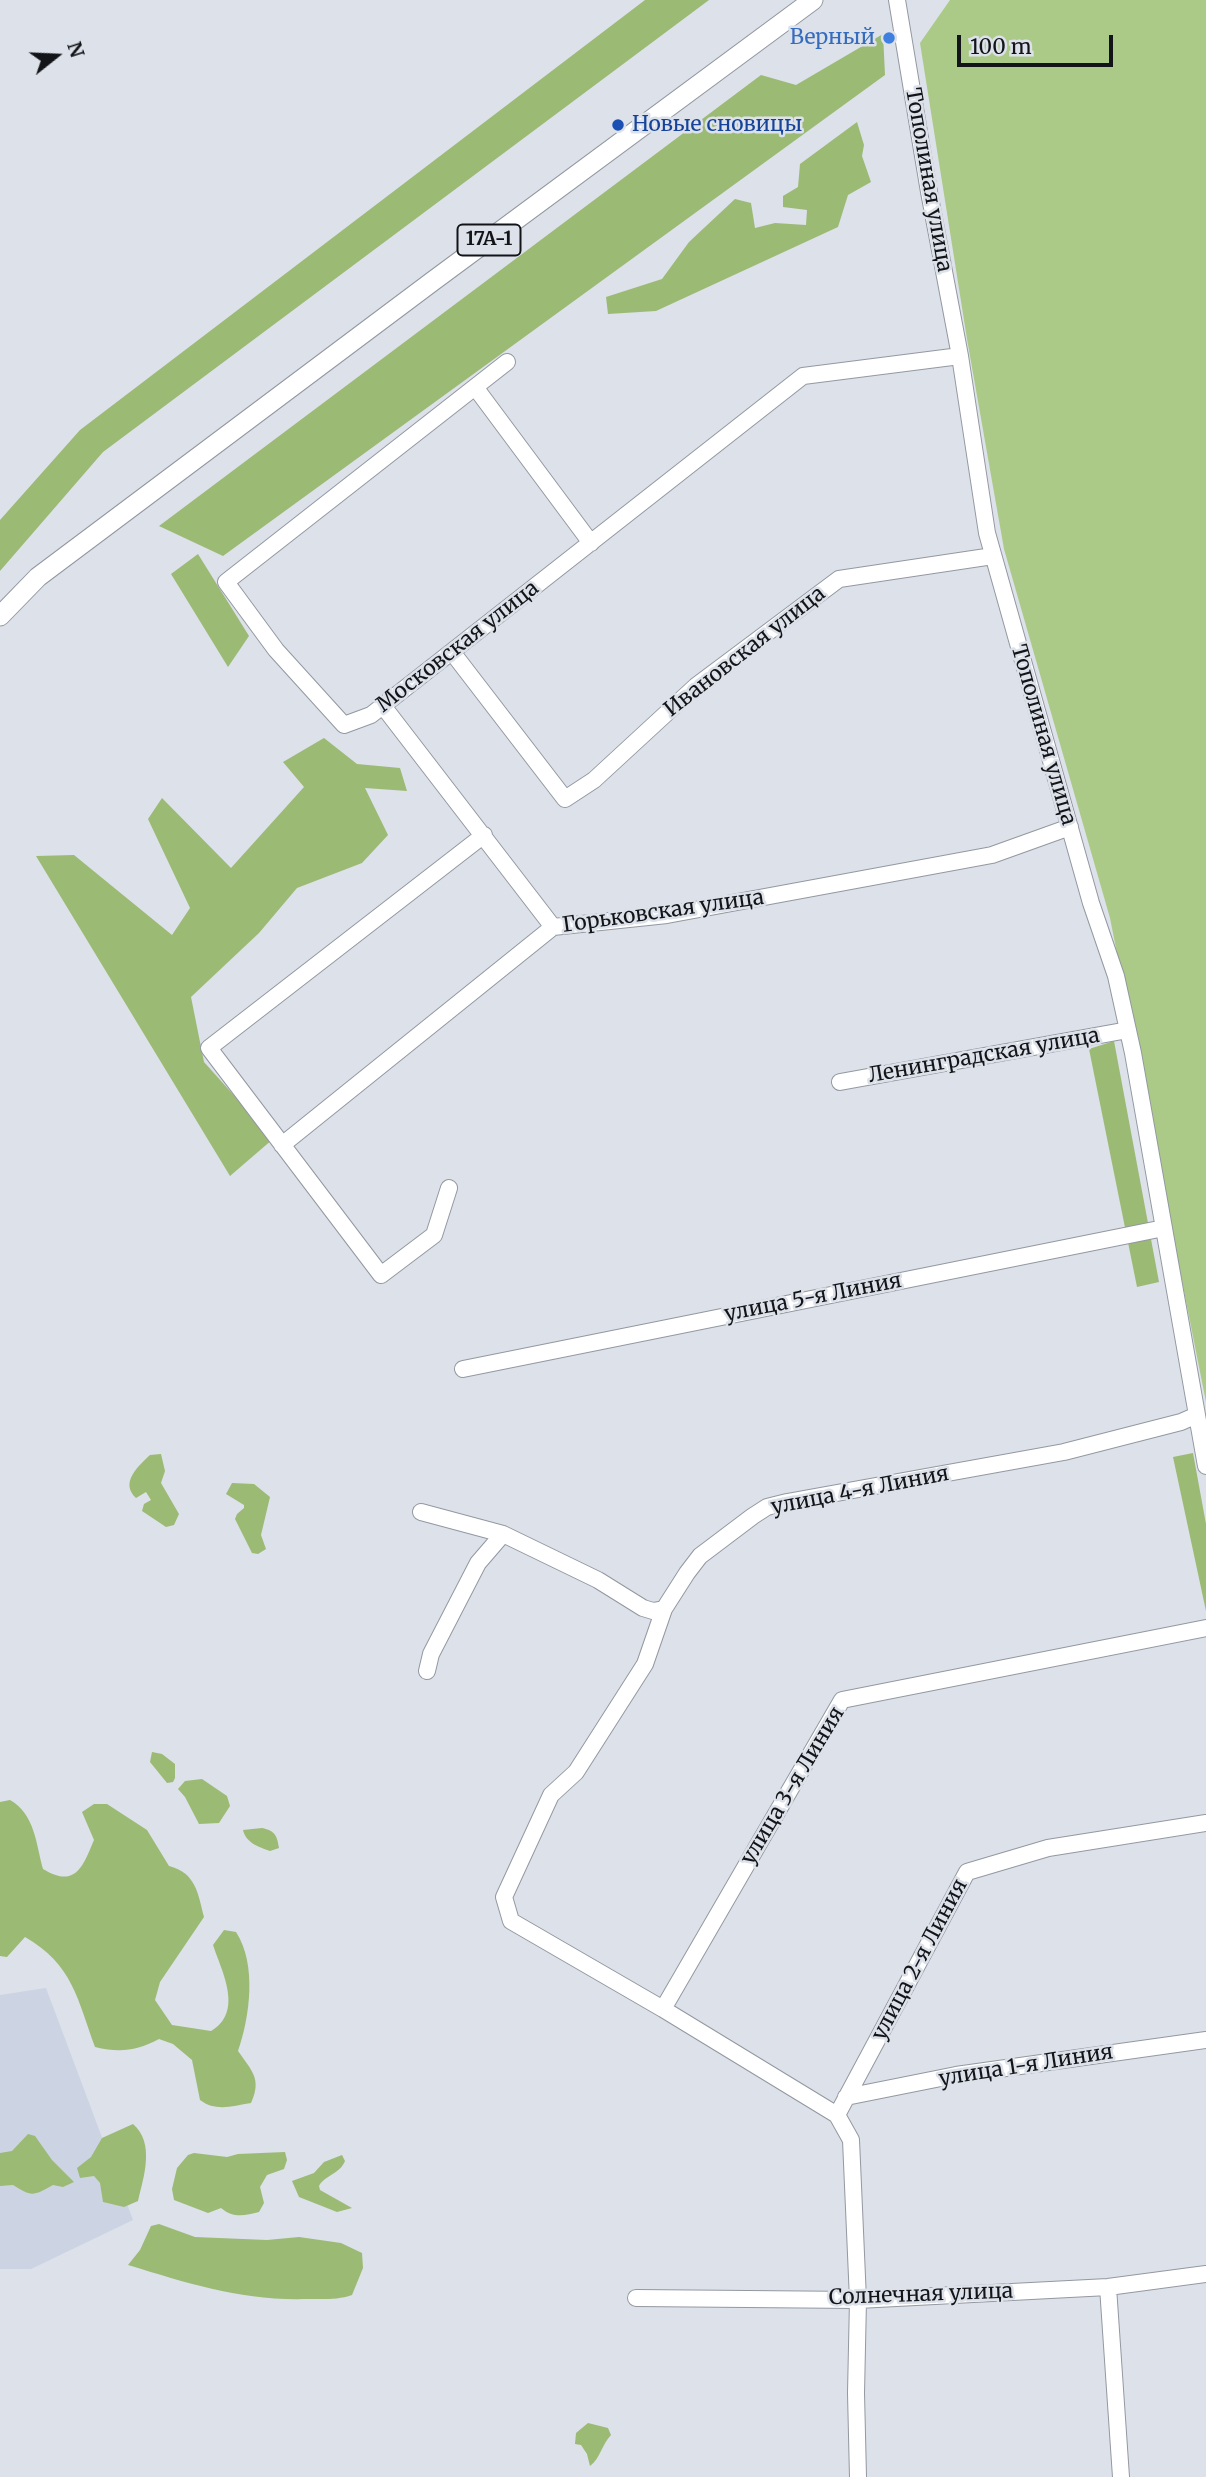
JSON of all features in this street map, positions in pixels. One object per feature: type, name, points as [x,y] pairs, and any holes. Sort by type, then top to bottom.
[{"type":"main road","name":"17А-1","points":[[0,616],[49,569],[813,0]]},
{"type":"street","name":"Тополиная улица","points":[[897,0],[960,356],[987,533],[1091,903],[1116,976],[1206,1466]]},
{"type":"street","name":"Московская улица","points":[[507,362],[226,582],[276,650],[344,725],[371,716],[803,376],[960,356]]},
{"type":"street","points":[[475,387],[591,543]]},
{"type":"street","name":"Ивановская улица","points":[[453,652],[565,799],[594,780],[696,686],[839,579],[993,556]]},
{"type":"street","points":[[383,706],[553,927]]},
{"type":"street","name":"Горьковская улица","points":[[282,1145],[553,927],[667,915],[992,855],[1070,827]]},
{"type":"street","points":[[449,1188],[434,1235],[381,1275],[209,1048],[484,835]]},
{"type":"street","name":"Ленинградская улица","points":[[840,1082],[1128,1030]]},
{"type":"street","name":"улица 5-я Линия","points":[[463,1369],[1164,1228]]},
{"type":"street","name":"улица 4-я Линия","points":[[663,2009],[511,1921],[504,1897],[551,1795],[576,1772],[645,1664],[664,1609],[700,1556],[767,1507],[1064,1452],[1181,1422],[1197,1415]]},
{"type":"street","points":[[421,1511],[503,1534],[598,1580],[643,1608],[653,1611],[664,1609]]},
{"type":"street","points":[[427,1671],[431,1654],[478,1563],[503,1534]]},
{"type":"street","name":"улица 3-я Линия","points":[[663,2009],[842,1700],[1206,1629]]},
{"type":"street","name":"улица 2-я Линия","points":[[837,2115],[967,1872],[1048,1848],[1206,1823]]},
{"type":"street","points":[[663,2009],[837,2115],[851,2140],[858,2300],[858,2477]]},
{"type":"street","name":"улица 1-я Линия","points":[[846,2097],[956,2075],[1206,2040]]},
{"type":"street","name":"Солнечная улица","points":[[636,2298],[858,2300],[1108,2287],[1206,2274]]},
{"type":"street","points":[[1108,2287],[1121,2477]]},
{"type":"shaded area","points":[[46,1988],[133,2220],[31,2269],[0,2269],[0,1995]]},
{"type":"green space","points":[[645,0],[709,0],[103,452],[0,571],[0,520],[80,430]]},
{"type":"green space","points":[[950,0],[1206,0],[1206,1402],[1110,918],[1004,549],[967,339],[920,43]]},
{"type":"green space","points":[[883,34],[885,75],[223,556],[159,526],[761,75],[796,85]]},
{"type":"green space","points":[[857,122],[864,145],[862,156],[871,182],[848,195],[838,227],[656,311],[608,314],[606,297],[662,279],[689,242],[735,199],[751,203],[755,228],[775,223],[806,225],[807,210],[783,207],[783,196],[798,187],[800,164]]},
{"type":"green space","points":[[198,554],[249,636],[228,667],[171,574]]},
{"type":"green space","points":[[324,738],[357,764],[400,768],[407,791],[365,788],[388,835],[362,863],[297,888],[259,933],[191,997],[204,1062],[273,1139],[230,1176],[36,856],[74,855],[172,935],[190,908],[148,819],[162,798],[231,868],[304,787],[283,762]]},
{"type":"green space","points":[[1114,1041],[1159,1282],[1137,1287],[1089,1049]]},
{"type":"green space","points":[[1193,1453],[1206,1524],[1206,1611],[1173,1457]]},
{"type":"green space","points":[[161,1454],[165,1471],[161,1483],[179,1514],[174,1525],[166,1527],[142,1511],[144,1504],[151,1500],[146,1492],[136,1498],[130,1487],[132,1475],[140,1465],[150,1455]]},
{"type":"green space","points":[[232,1483],[254,1484],[270,1497],[261,1535],[266,1549],[258,1554],[252,1553],[235,1519],[244,1505],[226,1494]]},
{"type":"green space","points":[[152,1752],[162,1754],[175,1764],[173,1782],[167,1783],[150,1762]]},
{"type":"green space","points":[[202,1779],[227,1796],[230,1806],[219,1823],[199,1824],[178,1789],[185,1781]]},
{"type":"green space","points":[[10,1800],[30,1821],[43,1869],[54,1875],[71,1875],[82,1866],[94,1840],[82,1812],[94,1804],[107,1804],[147,1830],[169,1866],[178,1869],[190,1879],[204,1917],[160,1982],[155,2000],[172,2025],[211,2031],[221,2023],[227,2013],[228,1991],[213,1945],[224,1930],[236,1932],[243,1945],[249,1975],[246,2023],[238,2051],[254,2076],[256,2088],[251,2103],[218,2107],[200,2100],[192,2060],[173,2044],[159,2039],[128,2050],[95,2047],[78,1998],[54,1959],[25,1937],[7,1957],[0,1956],[0,1802]]},
{"type":"green space","points":[[262,1828],[275,1834],[279,1848],[270,1851],[257,1846],[247,1838],[243,1830]]},
{"type":"green space","points":[[133,2124],[140,2132],[146,2150],[145,2171],[138,2201],[124,2207],[103,2202],[100,2183],[94,2176],[80,2178],[77,2168],[91,2157],[102,2138]]},
{"type":"green space","points":[[28,2134],[35,2136],[52,2160],[74,2182],[63,2187],[53,2185],[33,2194],[13,2185],[0,2186],[0,2153],[12,2151]]},
{"type":"green space","points":[[285,2152],[287,2160],[284,2169],[267,2175],[260,2187],[264,2203],[259,2212],[239,2215],[221,2208],[208,2213],[174,2200],[172,2189],[177,2168],[188,2155],[194,2153],[227,2157]]},
{"type":"green space","points":[[342,2155],[345,2161],[343,2165],[319,2186],[320,2190],[352,2208],[337,2212],[299,2197],[292,2181],[314,2173],[324,2162]]},
{"type":"green space","points":[[159,2224],[195,2237],[267,2240],[299,2237],[341,2243],[362,2253],[363,2268],[352,2295],[341,2298],[284,2299],[216,2290],[128,2265],[140,2250],[151,2226]]},
{"type":"green space","points":[[588,2423],[608,2428],[611,2435],[590,2466],[581,2445],[575,2444],[576,2433]]},
{"type":"place","name":"Верный","points":[[889,38]]},
{"type":"place","name":"Новые сновицы","points":[[618,125]]}]
